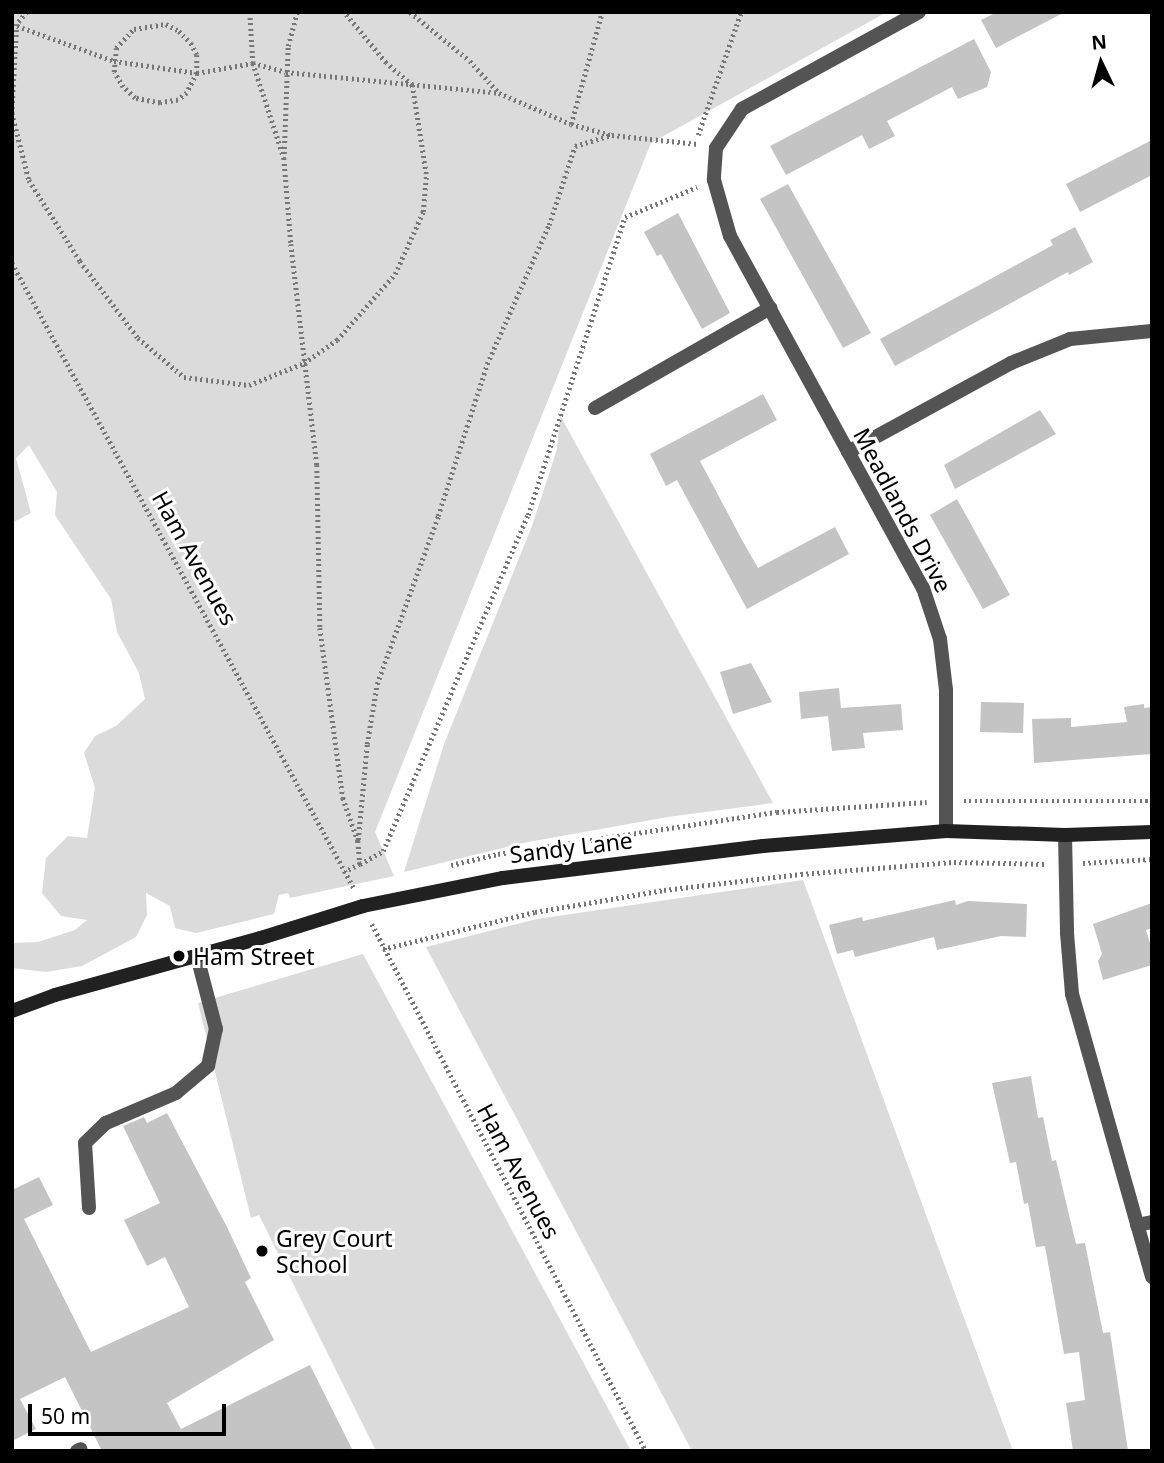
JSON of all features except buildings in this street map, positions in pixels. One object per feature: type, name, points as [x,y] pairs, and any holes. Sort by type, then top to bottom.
[{"type":"street","points":[[716,148],[742,109],[919,12]]},
{"type":"street","name":"Meadlands Drive","points":[[716,148],[714,180],[730,236],[923,588],[940,639],[946,690],[946,831]]},
{"type":"street","points":[[595,408],[770,309]]},
{"type":"street","points":[[848,452],[1011,363],[1070,339],[1152,331]]},
{"type":"street","name":"Sandy Lane","points":[[12,1012],[55,995],[363,906],[516,877],[764,846],[946,831],[1065,835],[1152,832]]},
{"type":"street","points":[[1065,835],[1072,994],[1144,1224],[1152,1277]]},
{"type":"street","points":[[89,1208],[85,1143],[106,1123],[176,1093],[208,1066],[216,1029],[197,956]]},
{"type":"path","points":[[27,12],[15,24],[12,113],[29,180],[80,261],[138,338],[184,377],[249,384],[304,363],[337,340],[395,274],[423,212],[426,174],[412,85],[386,63],[344,12]]},
{"type":"path","points":[[250,12],[253,63],[284,158]]},
{"type":"path","points":[[297,12],[288,46],[284,158],[317,466],[320,628],[343,798],[358,841]]},
{"type":"path","points":[[410,12],[470,61],[499,93]]},
{"type":"path","points":[[571,124],[602,12]]},
{"type":"path","points":[[696,143],[741,12]]},
{"type":"path","points":[[15,24],[114,61],[197,73],[253,63],[286,72],[499,93],[571,124],[612,135],[696,143],[716,148]]},
{"type":"path","points":[[166,24],[179,31],[191,43],[197,55],[197,73],[187,93],[178,100],[160,103],[135,98],[114,72],[119,42],[134,29],[166,24]]},
{"type":"path","points":[[612,135],[575,146],[549,225],[487,364],[439,516],[377,684],[367,744],[358,841],[360,864],[383,851],[528,515],[625,217],[714,180]]},
{"type":"path","name":"Ham Avenues","points":[[12,263],[345,872],[360,864]]},
{"type":"path","points":[[383,949],[535,912],[664,890],[802,874],[954,862],[1065,864],[1152,859]]},
{"type":"path","name":"Ham Avenues","points":[[363,906],[646,1451]]},
{"type":"shaded area","points":[[12,12],[887,12],[651,143],[375,832],[394,876],[290,898],[288,893],[279,895],[274,914],[196,933],[175,928],[170,906],[146,893],[147,915],[136,937],[82,966],[46,972],[12,968],[12,943],[38,942],[75,930],[87,920],[61,916],[42,893],[46,858],[68,836],[87,838],[95,788],[84,753],[95,736],[116,726],[145,699],[139,673],[117,632],[111,599],[55,515],[57,492],[29,445],[16,458],[31,513],[12,523]]},
{"type":"shaded area","points":[[560,415],[773,803],[668,817],[528,842],[404,872],[444,744],[532,526],[557,449]]},
{"type":"shaded area","points":[[803,880],[1013,1451],[692,1451],[426,947],[537,919]]},
{"type":"shaded area","points":[[363,954],[631,1451],[376,1451],[259,1215],[251,1218],[198,1003]]},
{"type":"place","name":"Ham Street","points":[[179,956]]},
{"type":"place","name":"Grey Court School","points":[[262,1251]]}]
